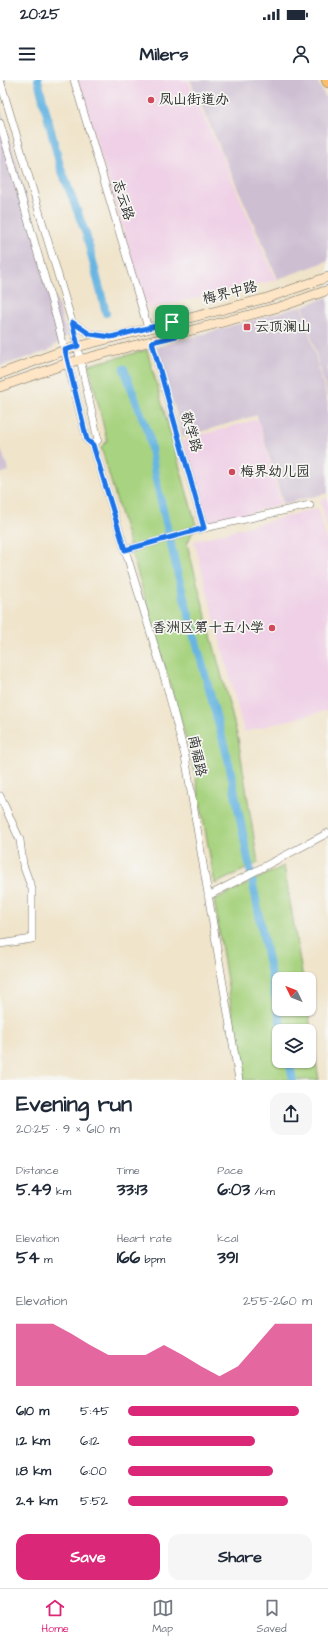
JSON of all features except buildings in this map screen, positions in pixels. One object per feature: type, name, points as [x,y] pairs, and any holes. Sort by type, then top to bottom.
[{"type":"main road","name":"梅界中路","points":[[0,374],[78,346],[267,298],[328,277]]},
{"type":"main road","name":"梅界中路","points":[[0,387],[68,363],[176,336],[283,306],[328,290]]},
{"type":"street","points":[[0,80],[72,322],[98,440],[93,445],[87,440],[65,350],[0,123]]},
{"type":"street","name":"志云路","points":[[74,80],[148,328]]},
{"type":"street","points":[[72,322],[90,334],[111,337]]},
{"type":"street","points":[[172,322],[176,336]]},
{"type":"street","name":"敬学路","points":[[152,342],[204,528]]},
{"type":"street","name":"南福路","points":[[93,445],[166,683],[185,756],[239,1080]]},
{"type":"street","points":[[125,550],[204,528],[310,505]]},
{"type":"street","points":[[0,796],[20,840],[23,865],[32,889],[32,939],[0,944]]},
{"type":"street","points":[[208,896],[328,833]]},
{"type":"shaded area","points":[[78,80],[188,80],[276,280],[147,309]]},
{"type":"shaded area","points":[[190,80],[317,80],[328,103],[328,261],[278,279]]},
{"type":"shaded area","points":[[0,106],[67,336],[48,351],[0,366]]},
{"type":"shaded area","points":[[328,297],[328,398],[303,306]]},
{"type":"shaded area","points":[[302,306],[328,403],[328,493],[283,504],[257,415],[183,437],[157,347]]},
{"type":"shaded area","name":"梅界幼儿园","points":[[258,419],[281,504],[206,525],[183,440]]},
{"type":"shaded area","points":[[0,447],[9,471],[0,474]]},
{"type":"shaded area","points":[[328,498],[328,532],[320,500]]},
{"type":"shaded area","name":"香洲区第十五小学","points":[[318,508],[328,546],[328,710],[244,732],[194,541]]},
{"type":"green space","points":[[147,350],[196,525],[187,544],[238,738],[258,863],[215,884],[193,763],[101,447],[107,441],[89,365]]},
{"type":"green space","points":[[284,866],[302,972],[272,972],[272,1016],[309,1016],[310,1024],[272,1024],[272,1068],[316,1068],[316,1061],[319,1080],[243,1080],[214,900]]},
{"type":"waterway","points":[[38,80],[60,166],[86,234],[106,313]]},
{"type":"waterway","points":[[124,369],[149,435],[155,475],[178,575],[229,763],[281,1024]]},
{"type":"waterway","points":[[290,1068],[293,1080]]},
{"type":"place","name":"凤山街道办","points":[[151,100]]},
{"type":"place","name":"云顶澜山","points":[[247,327]]},
{"type":"place","name":"梅界幼儿园","points":[[232,472]]},
{"type":"place","name":"香洲区第十五小学","points":[[272,628]]},
{"type":"route","points":[[72,322],[90,334],[111,337],[172,322],[176,336],[152,342],[204,528],[125,550],[93,445],[87,440],[65,350],[78,346],[72,322]]}]
